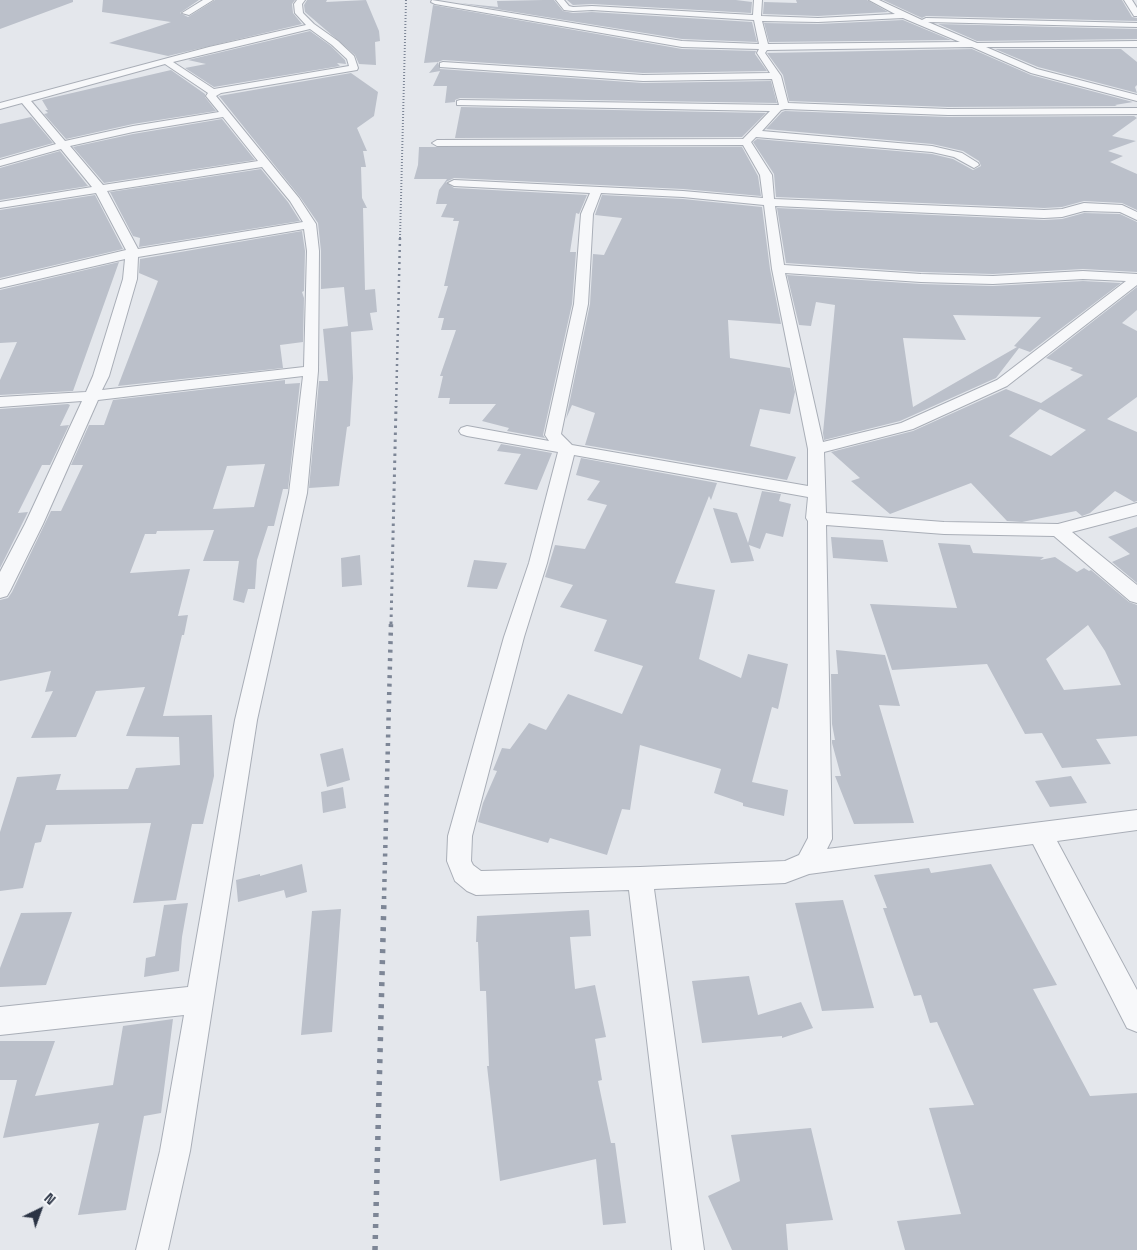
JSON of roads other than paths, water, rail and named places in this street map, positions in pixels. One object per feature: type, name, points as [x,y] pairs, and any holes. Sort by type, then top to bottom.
[{"type":"street","points":[[186,13],[209,0]]},
{"type":"street","points":[[167,62],[213,92],[354,68],[351,58],[335,43],[311,26],[299,13],[298,4],[301,0]]},
{"type":"street","points":[[469,0],[430,2],[682,44],[764,47],[1137,44]]},
{"type":"street","points":[[560,0],[567,8],[573,9],[592,8],[757,18],[818,20],[902,15]]},
{"type":"street","points":[[758,0],[757,18],[764,47],[761,53],[776,76],[781,107]]},
{"type":"street","points":[[873,0],[902,15],[1034,71],[1137,98]]},
{"type":"street","points":[[1128,0],[1137,14]]},
{"type":"street","points":[[914,20],[1137,25]]},
{"type":"street","points":[[0,106],[311,26]]},
{"type":"street","points":[[443,66],[643,78],[776,76]]},
{"type":"street","points":[[152,1250],[175,1151],[246,720],[298,493],[311,371],[313,251],[310,224],[295,200],[224,114],[211,96],[213,92]]},
{"type":"street","points":[[0,591],[34,524],[101,376],[130,279],[132,254],[132,250],[100,189],[64,144],[24,100]]},
{"type":"street","points":[[460,104],[781,107],[948,112],[1137,111]]},
{"type":"street","points":[[437,143],[746,142],[781,107]]},
{"type":"street","points":[[0,163],[64,144],[134,129],[224,114]]},
{"type":"street","points":[[755,134],[932,149],[958,155],[974,165]]},
{"type":"street","points":[[746,142],[766,175],[778,269],[816,449],[815,518],[820,839],[808,863]]},
{"type":"street","points":[[0,205],[264,162]]},
{"type":"street","points":[[454,183],[683,194],[769,202],[1044,214],[1062,213],[1084,206],[1122,209],[1137,216]]},
{"type":"street","points":[[567,449],[553,435],[581,304],[587,214],[597,190]]},
{"type":"street","points":[[0,284],[132,254],[310,224]]},
{"type":"street","points":[[778,269],[994,280],[1083,275],[1137,279]]},
{"type":"street","points":[[816,449],[907,426],[1002,382],[1137,279]]},
{"type":"street","points":[[0,402],[92,396],[311,371]]},
{"type":"street","points":[[467,431],[816,493]]},
{"type":"street","points":[[567,449],[538,563],[514,637],[460,836],[459,861],[464,873],[476,883],[785,872],[808,863],[1137,820]]},
{"type":"street","points":[[815,518],[944,528],[1058,530],[1137,509]]},
{"type":"street","points":[[1058,530],[1137,596]]},
{"type":"street","points":[[1040,833],[1137,1018]]},
{"type":"street","points":[[640,878],[688,1250]]},
{"type":"street","points":[[0,1021],[200,999]]},
{"type":"railway","points":[[400,238],[406,0]]},
{"type":"railway","points":[[396,408],[400,237]]},
{"type":"railway","points":[[391,624],[396,406]]},
{"type":"railway","points":[[384,899],[391,623]]},
{"type":"railway","points":[[375,1250],[384,898]]}]
